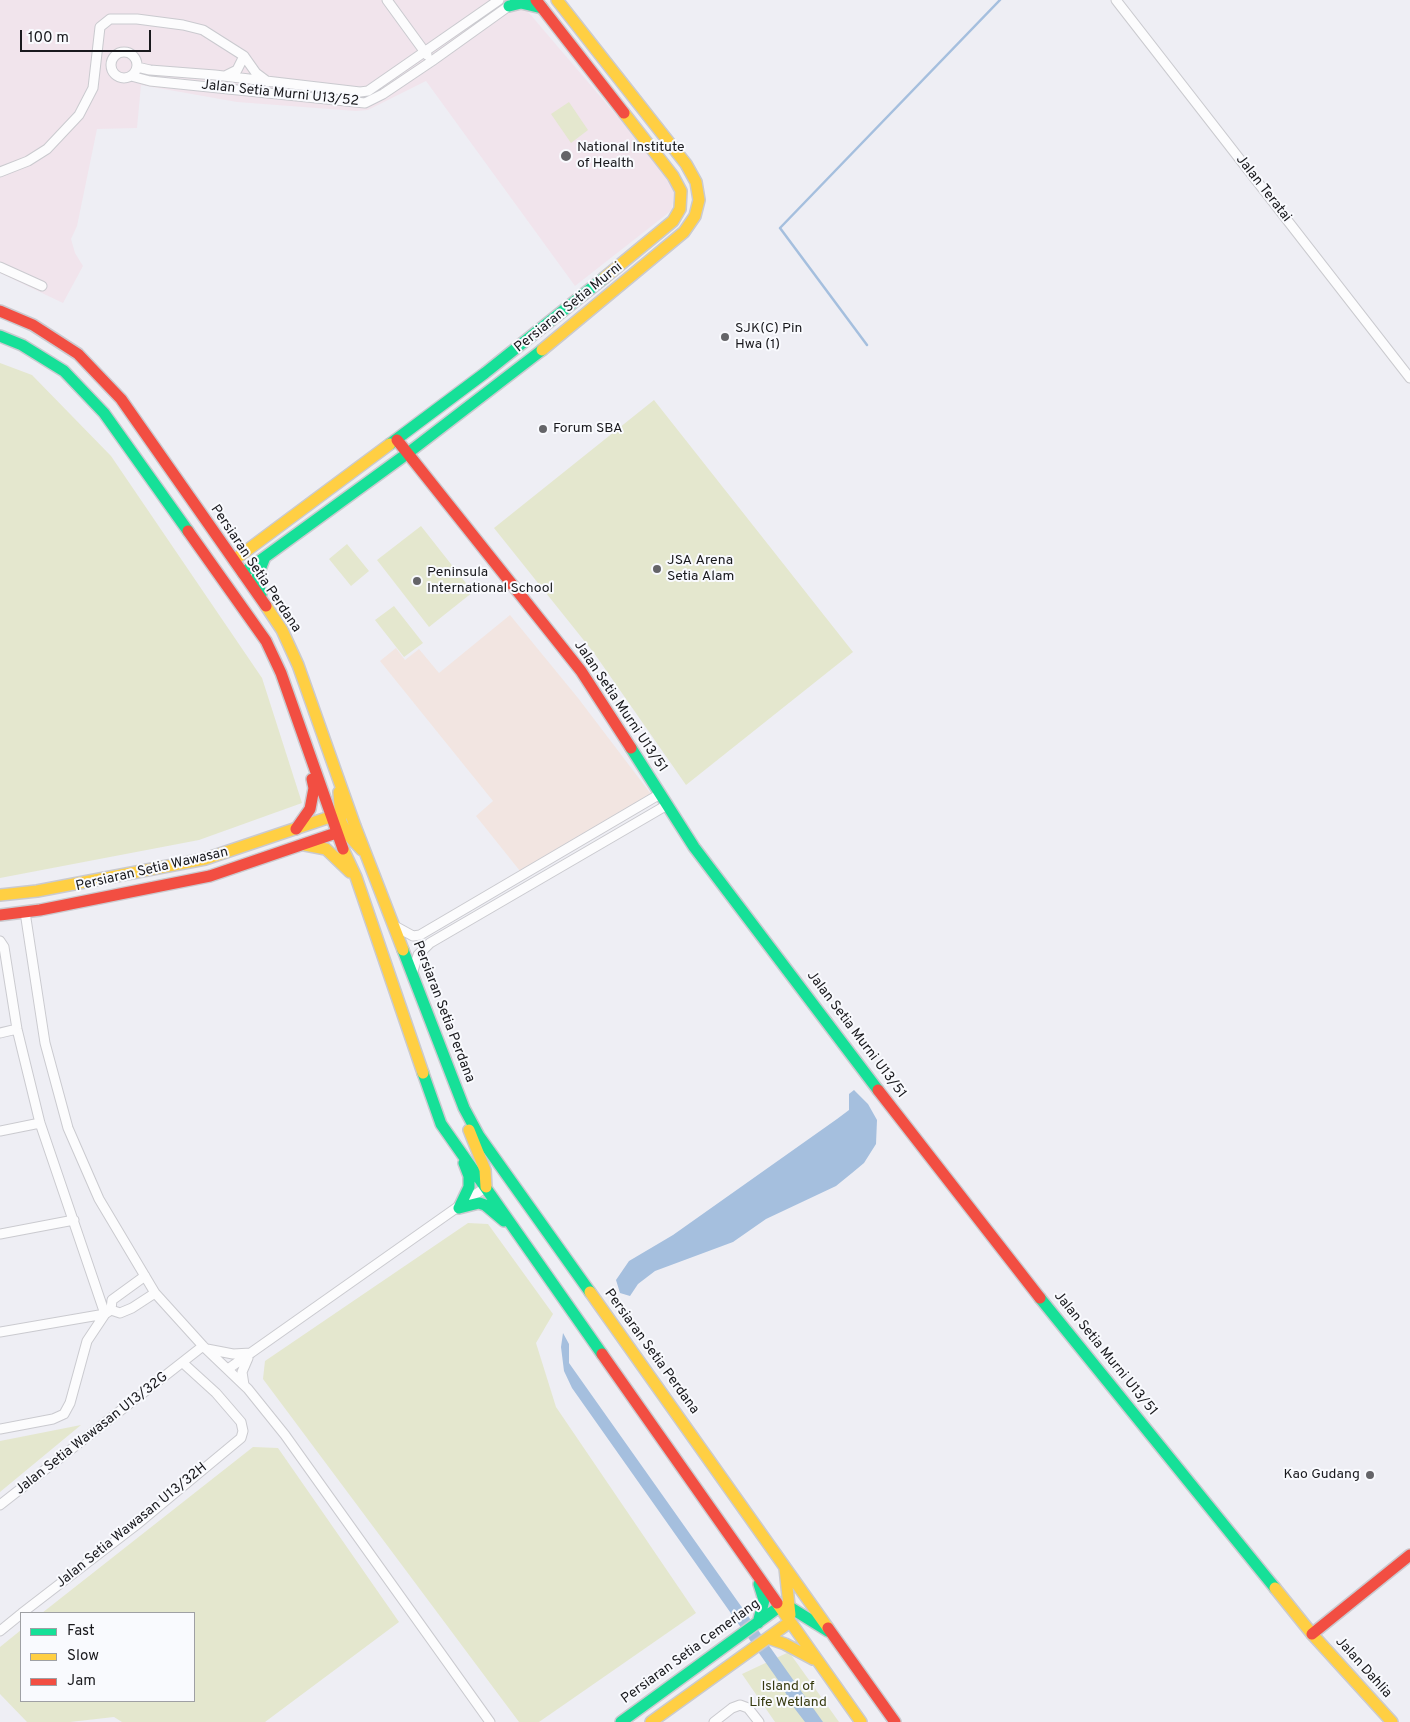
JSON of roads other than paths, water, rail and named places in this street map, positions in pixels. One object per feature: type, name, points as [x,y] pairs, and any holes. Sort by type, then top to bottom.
[{"type":"street","points":[[387,0],[432,62]]},
{"type":"street","name":"Persiaran Setia Murni","points":[[243,573],[408,453],[519,368],[660,253],[684,232],[695,216],[699,200],[696,182],[686,164],[557,0]]},
{"type":"street","name":"Jalan Teratai","points":[[1116,0],[1410,378]]},
{"type":"street","points":[[508,2],[539,4]]},
{"type":"street","name":"Jalan Setia Murni U13/52","points":[[137,67],[150,70],[224,76],[360,92],[368,91],[425,52],[508,2]]},
{"type":"street","name":"Jalan Setia Murni U13/52","points":[[131,76],[150,82],[364,103],[383,94],[432,62],[508,2]]},
{"type":"street","name":"Persiaran Setia Murni","points":[[234,560],[397,440],[645,246],[674,221],[680,209],[681,191],[673,176],[539,4]]},
{"type":"street","points":[[0,172],[28,161],[47,149],[79,115],[93,88],[100,28],[110,19],[137,19],[193,27],[212,35],[244,56],[256,72],[268,82]]},
{"type":"street","points":[[121,53],[129,54],[135,59],[137,67],[131,76],[124,78],[116,76],[112,69],[112,61],[121,53]]},
{"type":"street","points":[[224,76],[237,70],[244,56]]},
{"type":"street","points":[[0,267],[42,286]]},
{"type":"street","name":"Persiaran Setia Perdana","points":[[0,311],[33,325],[78,354],[121,399],[282,630],[298,665],[366,854],[466,1113],[486,1147],[784,1563],[895,1722]]},
{"type":"street","points":[[0,336],[22,345],[64,371],[104,413],[241,605],[266,642],[281,673],[309,761],[330,817],[366,854]]},
{"type":"street","points":[[382,472],[401,468],[422,469],[420,455],[429,436]]},
{"type":"street","name":"Jalan Setia Murni U13/51","points":[[397,440],[422,469],[580,671],[694,847],[923,1150],[1037,1295],[1312,1634]]},
{"type":"street","points":[[207,523],[230,544],[238,546],[255,545]]},
{"type":"street","points":[[204,553],[212,558],[221,569],[230,573],[243,573]]},
{"type":"street","points":[[262,602],[257,577],[265,557]]},
{"type":"street","points":[[234,560],[230,581],[241,605]]},
{"type":"street","points":[[296,829],[310,808],[312,801],[314,788],[309,761]]},
{"type":"street","points":[[339,779],[339,828],[441,1124],[756,1574],[785,1608],[803,1614],[833,1634]]},
{"type":"street","points":[[393,925],[413,936],[420,935],[660,794]]},
{"type":"street","points":[[412,974],[418,955],[430,943],[668,805]]},
{"type":"street","name":"Persiaran Setia Wawasan","points":[[3,895],[41,890],[205,859],[330,817]]},
{"type":"street","name":"Persiaran Setia Wawasan","points":[[0,915],[25,912],[210,876],[303,845],[339,828]]},
{"type":"street","points":[[303,845],[318,846],[326,849],[356,877]]},
{"type":"street","points":[[25,912],[41,890]]},
{"type":"street","points":[[3,895],[25,912],[45,1043],[68,1128],[98,1199],[155,1293],[204,1347],[244,1385],[285,1435],[490,1722]]},
{"type":"street","points":[[0,941],[4,947],[17,1029],[40,1123],[108,1312]]},
{"type":"street","points":[[0,1033],[17,1029]]},
{"type":"street","points":[[466,1113],[470,1135],[485,1170],[486,1188]]},
{"type":"street","points":[[0,1131],[40,1123]]},
{"type":"street","points":[[457,1146],[469,1176],[469,1187],[459,1208]]},
{"type":"street","points":[[228,1369],[486,1188]]},
{"type":"street","points":[[459,1208],[470,1203],[485,1204],[516,1230]]},
{"type":"street","points":[[0,1234],[74,1220]]},
{"type":"street","points":[[0,1429],[53,1419],[64,1414],[70,1403],[87,1341],[108,1312],[112,1300],[145,1276]]},
{"type":"street","points":[[0,1332],[108,1312],[120,1313],[155,1293]]},
{"type":"street","points":[[204,1347],[233,1354],[251,1353]]},
{"type":"street","name":"Jalan Setia Wawasan U13/32G","points":[[0,1505],[204,1347]]},
{"type":"street","points":[[244,1385],[243,1366],[251,1353]]},
{"type":"street","name":"Jalan Setia Wawasan U13/32H","points":[[25,1612],[134,1526],[240,1438],[243,1430],[241,1422],[216,1394],[183,1363]]},
{"type":"street","points":[[1312,1634],[1410,1556]]},
{"type":"street","points":[[784,1563],[785,1608],[790,1622],[861,1722]]},
{"type":"street","points":[[756,1574],[764,1600],[757,1624]]},
{"type":"street","name":"Persiaran Setia Cemerlang","points":[[621,1722],[744,1633],[785,1608]]},
{"type":"street","name":"Jalan Setia Wawasan U13/32H","points":[[0,1630],[20,1615]]},
{"type":"street","points":[[651,1722],[790,1622]]},
{"type":"street","name":"Jalan Dahlia","points":[[1312,1634],[1392,1722]]},
{"type":"street","points":[[767,1639],[796,1649],[819,1663]]},
{"type":"street","points":[[714,1722],[732,1708],[740,1705],[748,1708],[759,1722]]},
{"type":"water","points":[[854,1090],[868,1104],[877,1120],[876,1144],[864,1163],[836,1186],[766,1219],[733,1242],[655,1271],[638,1284],[630,1296],[620,1293],[616,1280],[629,1261],[673,1235],[849,1110],[849,1094]]},
{"type":"water","points":[[563,1333],[569,1344],[569,1363],[823,1722],[805,1722],[795,1709],[778,1680],[572,1388],[564,1371],[561,1347]]},
{"type":"waterway","points":[[867,345],[780,228],[1000,0]]},
{"type":"place","name":"National Institute of Health","points":[[566,156]]},
{"type":"place","name":"SJK(C) Pin Hwa (1)","points":[[725,337]]},
{"type":"place","name":"Forum SBA","points":[[543,429]]},
{"type":"place","name":"JSA Arena Setia Alam","points":[[657,569]]},
{"type":"place","name":"Peninsula International School","points":[[417,581]]},
{"type":"place","name":"Kao Gudang","points":[[1370,1475]]},
{"type":"park label","name":"Island of Life Wetland","points":[[788,1695]]}]
